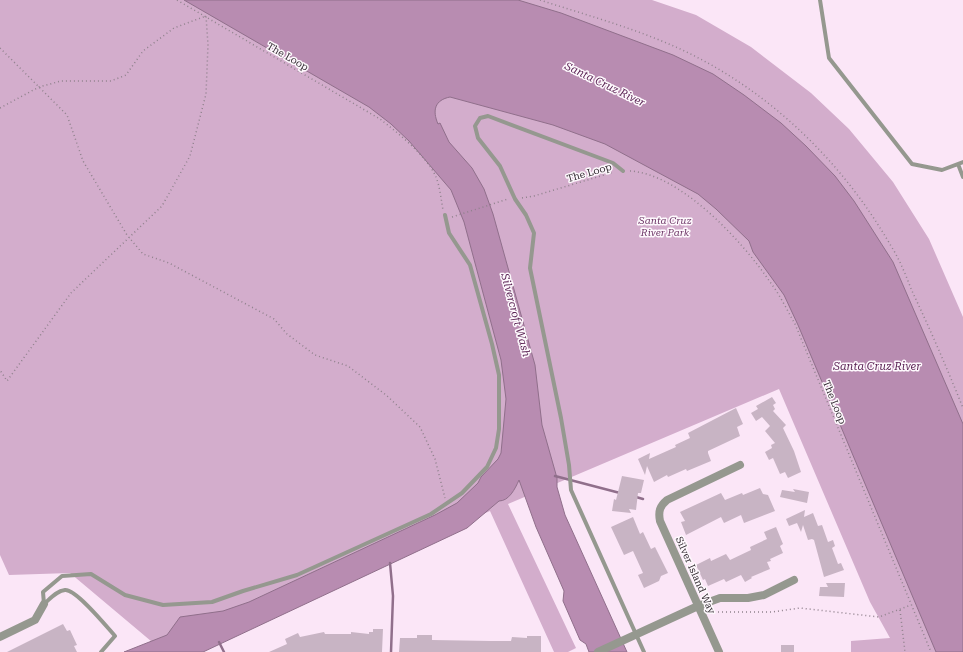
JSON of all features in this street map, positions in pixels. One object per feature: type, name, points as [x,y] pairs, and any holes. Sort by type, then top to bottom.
[{"type":"street","name":"Silver Island Way","points":[[719,652],[660,521],[659,506],[675,495],[740,465]]},
{"type":"street","points":[[598,652],[636,634],[699,609],[720,598],[748,598],[764,595],[794,580]]},
{"type":"street","points":[[0,637],[35,620],[44,604]]},
{"type":"lane","points":[[820,0],[829,58],[912,164],[942,170],[961,163],[963,177]]},
{"type":"lane","points":[[622,171],[614,163],[488,116],[480,118],[475,126],[478,138],[500,166],[515,199],[526,215],[534,233],[530,268],[561,418],[569,465],[571,490],[644,652]]},
{"type":"lane","points":[[44,604],[44,592],[62,576],[91,574],[125,595],[163,604],[212,602],[242,591],[297,575],[431,514],[462,493],[487,467],[496,448],[499,429],[499,375],[470,265],[449,233],[445,215]]},
{"type":"lane","points":[[44,604],[56,594],[65,590],[71,592],[93,612],[115,636],[101,652]]},
{"type":"path","name":"The Loop","points":[[178,0],[356,104],[394,129],[433,170],[438,181],[445,215],[449,218],[506,200],[534,196],[606,174],[622,171],[641,172],[656,178],[694,200],[722,224],[743,246],[771,282],[795,324],[931,652]]},
{"type":"path","points":[[540,0],[662,41],[680,49],[720,70],[754,92],[782,114],[811,140],[844,177],[892,247],[931,331],[963,408]]},
{"type":"path","points":[[0,108],[39,87],[61,81],[111,81],[126,75],[144,51],[174,28],[206,16],[208,45],[206,94],[190,156],[162,206],[71,293],[7,381],[0,370]]},
{"type":"path","points":[[0,48],[67,115],[83,161],[129,237],[143,254],[169,263],[274,319],[287,334],[315,355],[348,366],[386,395],[420,427],[435,459],[447,504]]},
{"type":"path","points":[[699,609],[772,612],[800,608],[871,617],[885,616],[911,605]]},
{"type":"path","points":[[900,610],[905,652]]},
{"type":"green space","name":"Santa Cruz River Park","points":[[0,0],[652,0],[696,15],[751,47],[811,93],[849,129],[893,182],[929,239],[963,317],[963,652],[851,652],[851,641],[890,638],[870,602],[779,389],[508,504],[576,648],[568,652],[554,652],[490,511],[172,652],[164,652],[70,573],[9,575],[0,555]]},
{"type":"water","name":"Santa Cruz River","points":[[184,0],[518,0],[561,13],[673,55],[713,74],[781,123],[835,176],[854,201],[893,262],[963,424],[963,652],[936,652],[798,325],[784,295],[753,252],[749,241],[698,194],[605,144],[553,125],[450,97],[445,98],[436,106],[436,119],[438,124],[440,123],[449,142],[472,168],[484,189],[493,214],[535,365],[542,425],[557,478],[557,487],[565,515],[627,652],[589,652],[586,644],[580,640],[563,601],[564,591],[536,527],[519,480],[514,491],[509,497],[499,501],[467,528],[203,652],[124,652],[167,635],[180,617],[223,611],[249,602],[435,515],[457,503],[478,483],[481,477],[498,459],[501,453],[506,399],[501,360],[464,222],[451,190],[409,141],[391,124],[369,107]]},
{"type":"building","points":[[772,397],[776,403],[773,405],[775,409],[773,411],[786,425],[783,428],[794,451],[801,472],[788,478],[785,472],[780,474],[773,458],[769,460],[765,452],[772,448],[771,445],[775,443],[765,431],[770,426],[762,417],[756,421],[751,413],[758,409],[756,406]]},
{"type":"building","points":[[736,408],[743,424],[737,427],[740,436],[708,451],[711,461],[687,471],[686,469],[668,477],[667,475],[654,482],[647,466],[645,475],[638,459],[650,453],[649,459],[676,447],[675,445],[690,438],[688,433]]},
{"type":"building","points":[[622,476],[644,480],[641,493],[638,493],[636,510],[629,509],[631,513],[612,511],[614,499],[616,500]]},
{"type":"building","points":[[760,488],[763,494],[768,495],[775,511],[744,523],[741,515],[724,523],[721,517],[686,535],[681,522],[685,521],[680,512],[721,493],[725,500]]},
{"type":"building","points":[[793,489],[809,492],[807,503],[780,497],[782,490],[795,492]]},
{"type":"building","points":[[805,510],[804,517],[813,513],[818,526],[822,525],[828,542],[833,540],[835,546],[832,548],[838,564],[841,563],[844,570],[824,577],[814,540],[808,540],[803,525],[801,532],[797,523],[789,526],[786,519]]},
{"type":"building","points":[[633,517],[640,534],[643,532],[651,549],[655,547],[668,573],[661,576],[659,581],[644,588],[638,575],[643,573],[633,551],[624,555],[611,527]]},
{"type":"building","points":[[776,527],[783,544],[780,546],[783,553],[767,562],[770,569],[751,577],[752,578],[745,582],[741,575],[726,582],[724,579],[708,586],[705,579],[703,580],[696,565],[710,558],[711,561],[726,554],[730,560],[751,550],[750,547],[767,539],[764,532]]},
{"type":"building","points":[[826,583],[845,583],[844,597],[819,596],[820,587],[828,587]]},
{"type":"building","points":[[63,624],[67,631],[70,630],[77,645],[74,646],[77,652],[7,652]]},
{"type":"building","points":[[373,629],[383,629],[382,652],[269,652],[287,644],[285,639],[298,633],[300,637],[324,632],[325,634],[351,634],[351,632],[369,634],[369,632],[373,632]]},
{"type":"building","points":[[417,635],[432,635],[432,640],[491,641],[511,641],[512,637],[527,638],[527,636],[541,636],[541,652],[399,652],[400,638],[417,638]]},
{"type":"building","points":[[781,645],[794,645],[794,652],[781,652]]},
{"type":"waterway","points":[[555,476],[620,493]]},
{"type":"waterway","points":[[636,497],[643,499]]},
{"type":"waterway","points":[[390,563],[393,596],[391,652]]},
{"type":"waterway","points":[[219,642],[224,652]]},
{"type":"water label","name":"Silvercroft Wash","points":[[516,315]]}]
